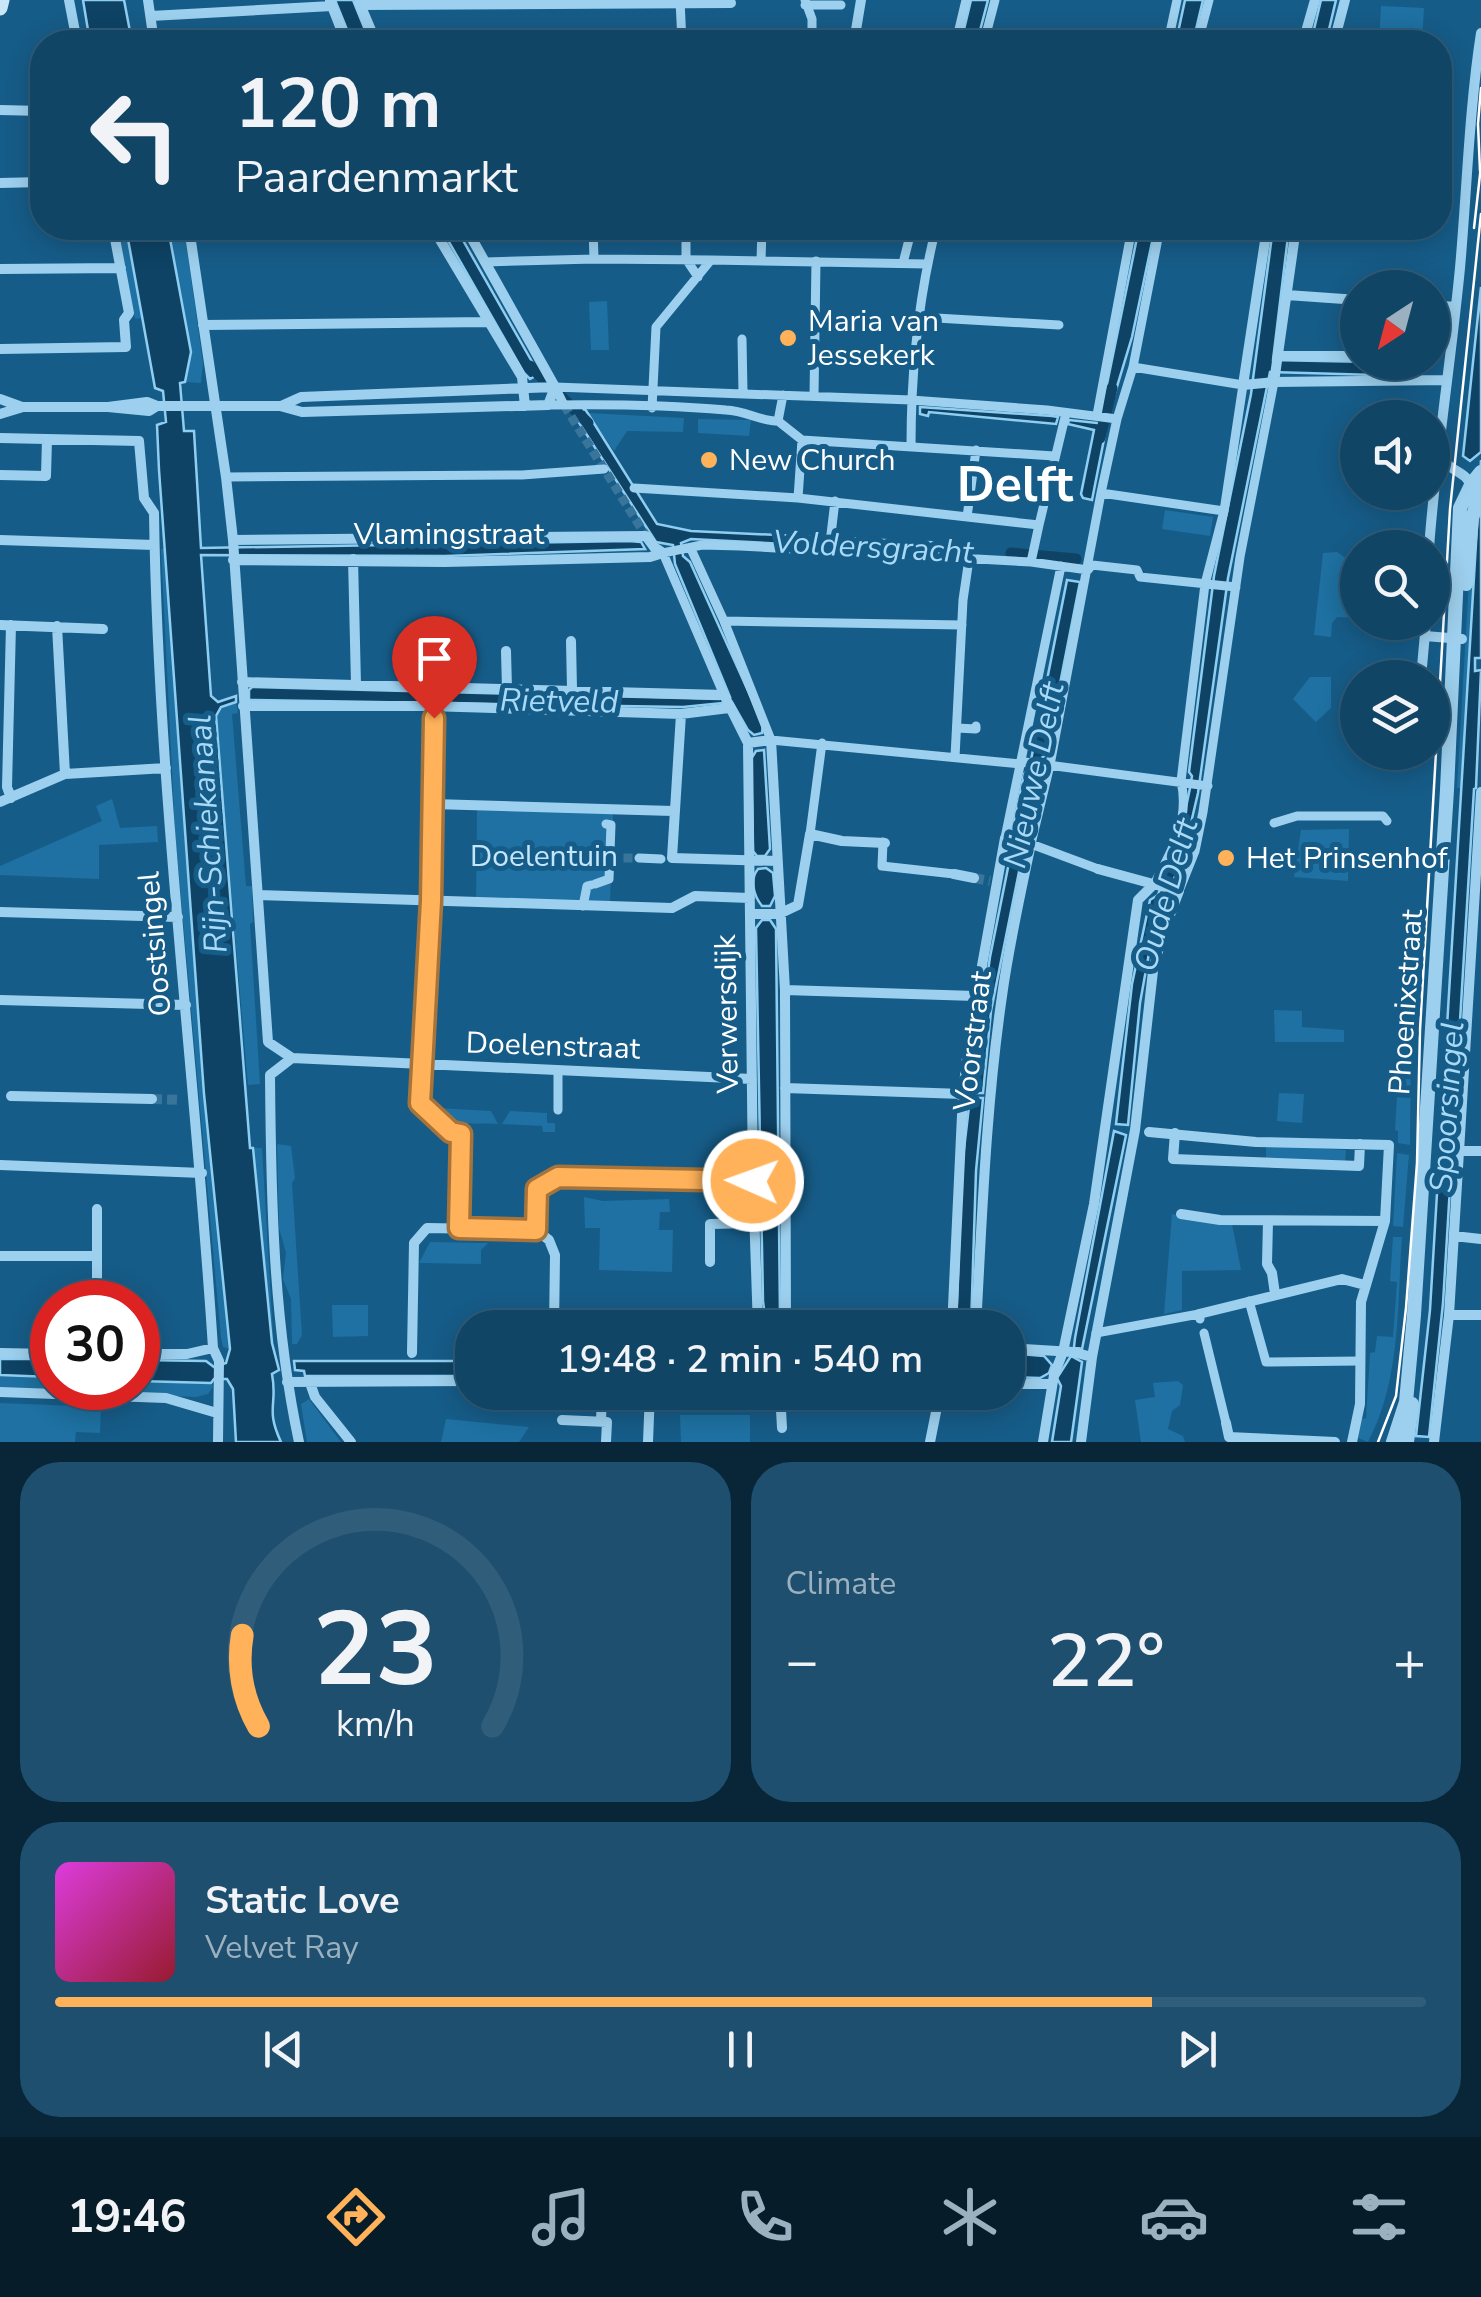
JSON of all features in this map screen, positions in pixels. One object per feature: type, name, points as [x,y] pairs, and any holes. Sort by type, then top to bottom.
[{"type":"main road","points":[[0,8],[2,0]]},
{"type":"street","points":[[69,0],[75,30]]},
{"type":"street","points":[[148,0],[153,30]]},
{"type":"street","points":[[856,30],[860,0]]},
{"type":"street","points":[[959,30],[966,0]]},
{"type":"street","points":[[987,30],[995,0]]},
{"type":"street","points":[[1171,30],[1177,0]]},
{"type":"street","points":[[1201,30],[1209,0]]},
{"type":"street","points":[[1307,30],[1315,0]]},
{"type":"street","points":[[1337,30],[1345,0]]},
{"type":"street","points":[[371,30],[359,2],[731,3]]},
{"type":"street","points":[[680,2],[681,30]]},
{"type":"street","points":[[812,30],[805,2],[841,5]]},
{"type":"street","points":[[151,16],[330,3],[341,30]]},
{"type":"street","points":[[1450,330],[1481,33]]},
{"type":"street","points":[[0,110],[30,110]]},
{"type":"street","points":[[0,183],[30,182]]},
{"type":"street","points":[[0,349],[126,347],[124,320],[129,313],[115,240]]},
{"type":"street","points":[[190,240],[226,477],[268,1042],[292,1058],[270,1075],[272,1222],[286,1371],[299,1442]]},
{"type":"street","points":[[441,240],[522,377],[525,406]]},
{"type":"street","points":[[473,240],[552,396],[564,405]]},
{"type":"street","points":[[593,240],[594,259]]},
{"type":"street","points":[[686,240],[686,259],[698,277]]},
{"type":"street","points":[[761,261],[762,240]]},
{"type":"street","points":[[903,263],[909,240]]},
{"type":"street","points":[[911,446],[919,317],[933,240]]},
{"type":"street","points":[[1097,416],[1130,240]]},
{"type":"street","name":"Voorstraat","points":[[977,1310],[984,1176],[998,1030],[1013,930],[1114,418],[1133,367],[1158,240]]},
{"type":"street","points":[[1025,1381],[1054,1375],[1096,1333],[1135,1130],[1153,971],[1176,890],[1185,800],[1195,784],[1209,584],[1247,385],[1265,240]]},
{"type":"street","points":[[1082,1442],[1077,1353],[1094,1204],[1138,900],[1157,885],[1181,846],[1280,358],[1294,240]]},
{"type":"street","points":[[485,262],[686,259],[927,264]]},
{"type":"street","points":[[652,408],[656,327],[711,260]]},
{"type":"street","points":[[814,396],[816,262]]},
{"type":"street","points":[[0,270],[120,268]]},
{"type":"street","points":[[1287,295],[1340,299]]},
{"type":"street","points":[[1450,307],[1455,307]]},
{"type":"street","points":[[919,317],[1058,325]]},
{"type":"street","points":[[203,325],[489,322]]},
{"type":"street","points":[[742,339],[743,393]]},
{"type":"street","points":[[1280,358],[1340,356]]},
{"type":"street","points":[[1133,367],[1247,385],[1273,380],[1340,380]]},
{"type":"street","points":[[1444,400],[1446,380]]},
{"type":"street","points":[[280,406],[301,397],[542,388],[564,405],[747,411],[766,421],[778,421],[802,440],[1054,456]]},
{"type":"street","points":[[0,414],[23,407],[148,411],[160,406],[280,406],[302,412],[525,406],[552,396],[653,389],[814,396],[1065,419],[1114,418]]},
{"type":"street","points":[[747,411],[764,395]]},
{"type":"street","points":[[778,421],[783,395]]},
{"type":"street","points":[[0,399],[23,407]]},
{"type":"street","points":[[1032,558],[1065,419]]},
{"type":"street","points":[[0,438],[47,439],[46,476],[0,474]]},
{"type":"street","name":"Oostsingel","points":[[47,439],[139,441],[144,498],[154,513],[169,832],[202,1173],[213,1348],[219,1361],[218,1442]]},
{"type":"street","points":[[798,498],[802,440]]},
{"type":"street","points":[[968,516],[976,450]]},
{"type":"street","points":[[226,477],[522,475],[604,469]]},
{"type":"street","points":[[1450,469],[1477,488]]},
{"type":"street","points":[[634,488],[834,501],[1039,525]]},
{"type":"street","name":"Phoenixstraat","points":[[1471,548],[1460,508],[1477,488]]},
{"type":"street","name":"Phoenixstraat","points":[[1412,1370],[1458,639],[1477,488]]},
{"type":"street","points":[[1101,493],[1224,510]]},
{"type":"street","points":[[829,545],[834,501]]},
{"type":"street","points":[[0,540],[154,545]]},
{"type":"street","points":[[656,545],[688,549],[702,545],[829,545],[969,559],[1032,558],[1085,570],[1092,565],[1137,570],[1140,576],[1232,587]]},
{"type":"street","points":[[656,545],[726,701]]},
{"type":"street","name":"Vlamingstraat","points":[[656,545],[650,557],[501,562],[353,559],[233,550],[656,545]]},
{"type":"street","points":[[688,549],[724,621],[769,741]]},
{"type":"street","points":[[353,559],[356,684]]},
{"type":"street","points":[[956,756],[969,559]]},
{"type":"street","name":"Voorstraat","points":[[953,1310],[963,1094],[975,996],[993,882],[1007,839],[1064,566]]},
{"type":"street","points":[[724,621],[962,626]]},
{"type":"street","points":[[103,629],[6,625],[5,800],[65,774],[166,768]]},
{"type":"street","points":[[57,626],[65,774]]},
{"type":"street","points":[[1450,638],[1458,639]]},
{"type":"street","points":[[571,640],[572,689]]},
{"type":"street","points":[[506,652],[507,689]]},
{"type":"street","points":[[243,695],[356,684],[572,689],[726,701]]},
{"type":"street","points":[[243,695],[438,708],[681,714],[726,701]]},
{"type":"street","name":"Verwersdijk","points":[[726,701],[751,743],[753,1181],[760,1310]]},
{"type":"street","points":[[438,708],[434,718],[431,901],[420,1103],[451,1132],[461,1134],[459,1228]]},
{"type":"street","points":[[667,859],[680,763],[681,714]]},
{"type":"street","points":[[957,728],[976,726]]},
{"type":"street","name":"Verwersdijk","points":[[769,741],[772,861],[784,990],[783,1310]]},
{"type":"street","points":[[751,743],[822,743],[1195,784]]},
{"type":"street","points":[[754,914],[776,914],[798,906],[822,743]]},
{"type":"street","points":[[1434,1442],[1449,1315],[1466,1032],[1477,928],[1481,792]]},
{"type":"street","points":[[433,804],[673,811]]},
{"type":"street","points":[[582,906],[588,886],[609,879],[611,824],[591,816],[590,808]]},
{"type":"street","points":[[1274,823],[1382,816],[1387,822]]},
{"type":"street","points":[[810,834],[842,841],[884,842],[882,866],[974,878]]},
{"type":"street","points":[[1007,839],[1176,890]]},
{"type":"street","points":[[639,858],[772,861]]},
{"type":"street","points":[[258,895],[672,908],[695,896],[750,898]]},
{"type":"street","points":[[0,912],[178,916]]},
{"type":"street","name":"Voorstraat","points":[[784,990],[975,996]]},
{"type":"street","points":[[0,1000],[186,1006]]},
{"type":"street","points":[[1466,1032],[1481,1032]]},
{"type":"street","name":"Doelenstraat","points":[[292,1058],[752,1079]]},
{"type":"street","points":[[558,1072],[558,1110]]},
{"type":"street","points":[[784,1088],[963,1094]]},
{"type":"street","points":[[11,1096],[152,1100]]},
{"type":"street","points":[[181,1100],[194,1100]]},
{"type":"street","points":[[1149,1132],[1256,1142],[1390,1145],[1386,1221],[1365,1285],[1359,1414],[1352,1442]]},
{"type":"street","points":[[1175,1133],[1174,1159],[1359,1166],[1360,1144]]},
{"type":"street","points":[[1254,1161],[1256,1142]]},
{"type":"street","points":[[1460,1151],[1481,1151]]},
{"type":"street","points":[[0,1165],[202,1173]]},
{"type":"street","points":[[536,1230],[537,1189],[558,1177],[753,1181]]},
{"type":"street","points":[[96,1209],[96,1280]]},
{"type":"street","points":[[1181,1214],[1220,1220],[1386,1221]]},
{"type":"street","points":[[1268,1221],[1266,1264],[1272,1273],[1275,1294]]},
{"type":"street","points":[[710,1262],[710,1224],[754,1224]]},
{"type":"street","points":[[412,1354],[414,1242],[427,1228],[536,1230],[549,1240],[555,1255],[554,1310]]},
{"type":"street","points":[[1454,1236],[1481,1239]]},
{"type":"street","points":[[0,1256],[96,1256]]},
{"type":"street","points":[[1096,1333],[1200,1316],[1342,1278],[1365,1285]]},
{"type":"street","points":[[1249,1301],[1266,1362],[1360,1361]]},
{"type":"street","points":[[1449,1315],[1481,1315]]},
{"type":"street","points":[[1204,1333],[1229,1437],[1314,1438],[1335,1442]]},
{"type":"street","points":[[160,1354],[187,1354],[213,1348]]},
{"type":"street","points":[[1025,1349],[1077,1353]]},
{"type":"street","points":[[0,1353],[30,1354]]},
{"type":"street","points":[[1393,1442],[1412,1370]]},
{"type":"street","points":[[1407,1442],[1412,1370]]},
{"type":"street","points":[[286,1371],[309,1380],[455,1381]]},
{"type":"street","points":[[1043,1442],[1054,1375]]},
{"type":"street","points":[[309,1380],[320,1404],[351,1442]]},
{"type":"street","points":[[0,1392],[166,1398],[217,1414]]},
{"type":"street","points":[[601,1410],[601,1422]]},
{"type":"street","points":[[648,1442],[649,1410]]},
{"type":"street","points":[[781,1410],[782,1428]]},
{"type":"street","points":[[930,1442],[936,1410]]},
{"type":"street","points":[[562,1420],[606,1422],[606,1442]]},
{"type":"green space","points":[[1381,6],[1424,8],[1423,30],[1380,30]]},
{"type":"green space","points":[[119,240],[128,240],[142,318],[135,319]]},
{"type":"green space","points":[[170,240],[186,240],[203,363],[201,383],[185,382],[191,352]]},
{"type":"green space","points":[[607,301],[609,350],[591,350],[589,302]]},
{"type":"green space","points":[[588,413],[684,418],[683,432],[627,431],[614,451]]},
{"type":"green space","points":[[698,419],[751,420],[749,436],[698,433]]},
{"type":"green space","points":[[1165,510],[1213,517],[1210,536],[1162,529]]},
{"type":"green space","points":[[161,549],[166,549],[186,860],[230,1349],[223,1347],[221,1338],[175,832]]},
{"type":"green space","points":[[1323,553],[1340,554],[1340,617],[1332,623],[1331,637],[1314,635]]},
{"type":"green space","points":[[1470,562],[1474,563],[1461,788],[1457,788]]},
{"type":"green space","points":[[1310,677],[1331,677],[1331,708],[1316,722],[1293,699]]},
{"type":"green space","points":[[236,702],[238,713],[232,714],[246,886],[252,886],[250,924],[260,1084],[248,1085],[216,716],[221,707]]},
{"type":"green space","points":[[112,799],[120,828],[157,826],[158,842],[99,845],[99,879],[0,875],[0,866],[102,821],[96,806]]},
{"type":"green space","name":"Doelentuin","points":[[477,809],[613,812],[610,904],[476,901]]},
{"type":"green space","points":[[1349,829],[1348,881],[1294,877],[1301,830]]},
{"type":"green space","points":[[1407,918],[1418,918],[1412,1027],[1401,1026]]},
{"type":"green space","points":[[1274,1010],[1302,1011],[1302,1027],[1344,1030],[1344,1042],[1275,1042]]},
{"type":"green space","points":[[1401,1030],[1411,1031],[1410,1145],[1398,1143],[1395,1130]]},
{"type":"green space","points":[[1279,1093],[1304,1094],[1302,1123],[1277,1121]]},
{"type":"green space","points":[[437,1108],[491,1111],[498,1124],[457,1121]]},
{"type":"green space","points":[[510,1111],[547,1113],[547,1123],[555,1123],[555,1132],[543,1132],[542,1126],[502,1124]]},
{"type":"green space","points":[[277,1144],[291,1146],[295,1178],[292,1183],[302,1335],[297,1344],[292,1344],[291,1299],[283,1279],[286,1253],[279,1228]]},
{"type":"green space","points":[[1266,1145],[1346,1150],[1345,1163],[1266,1160]]},
{"type":"green space","points":[[253,1148],[262,1148],[274,1350]]},
{"type":"green space","points":[[1397,1153],[1409,1155],[1403,1227],[1393,1226]]},
{"type":"green space","points":[[584,1197],[603,1201],[669,1199],[670,1212],[660,1212],[659,1230],[673,1230],[672,1272],[599,1270],[600,1228],[585,1228]]},
{"type":"green space","points":[[1172,1214],[1232,1224],[1241,1270],[1182,1271],[1182,1310],[1164,1314]]},
{"type":"green space","points":[[1393,1237],[1402,1237],[1392,1368],[1379,1418],[1368,1442],[1358,1438],[1362,1419],[1366,1418],[1370,1353],[1375,1352],[1377,1336],[1393,1337],[1397,1282],[1390,1281]]},
{"type":"green space","points":[[430,1242],[488,1243],[481,1250],[481,1264],[419,1263]]},
{"type":"green space","points":[[332,1305],[368,1305],[368,1336],[333,1337]]},
{"type":"green space","points":[[0,1375],[30,1376],[30,1390],[0,1389]]},
{"type":"green space","points":[[1178,1381],[1183,1385],[1180,1405],[1172,1411],[1168,1429],[1183,1436],[1185,1442],[1141,1442],[1135,1400],[1155,1397],[1153,1383]]},
{"type":"green space","points":[[160,1382],[211,1383],[208,1394],[160,1396]]},
{"type":"green space","points":[[309,1399],[341,1442],[307,1442],[301,1404]]},
{"type":"green space","points":[[0,1403],[30,1404],[30,1410],[101,1410],[100,1433],[76,1432],[75,1442],[0,1442]]},
{"type":"green space","points":[[680,1415],[750,1415],[750,1442],[681,1442]]},
{"type":"green space","points":[[446,1419],[529,1427],[519,1442],[441,1442]]},
{"type":"water","points":[[83,0],[124,0],[130,30],[88,30]]},
{"type":"water","points":[[335,0],[353,0],[365,30],[347,30]]},
{"type":"water","points":[[971,0],[988,0],[980,30],[964,30]]},
{"type":"water","points":[[1185,0],[1203,0],[1196,30],[1179,30]]},
{"type":"water","points":[[1321,0],[1336,0],[1329,30],[1314,30]]},
{"type":"water","name":"Rijn-Schiekanaal","points":[[128,240],[170,240],[191,352],[185,382],[180,383],[184,431],[194,431],[201,548],[629,541],[641,542],[645,549],[445,556],[201,555],[211,696],[218,702],[236,696],[236,702],[221,707],[216,716],[250,1148],[272,1343],[279,1370],[272,1374],[273,1414],[281,1442],[236,1442],[233,1389],[227,1379],[214,1379],[211,1383],[160,1382],[160,1360],[206,1361],[214,1367],[226,1363],[230,1349],[204,1094],[159,470],[157,425],[166,422],[163,391],[155,388]]},
{"type":"water","points":[[448,240],[463,240],[539,374],[530,379]]},
{"type":"water","points":[[1137,240],[1152,240],[1132,337],[1112,403],[1105,402]]},
{"type":"water","name":"Oude Delft","points":[[1271,240],[1288,240],[1273,360],[1340,361],[1340,374],[1270,372],[1228,578],[1198,793],[1186,844],[1149,953],[1128,1125],[1116,1124],[1132,984],[1150,900],[1158,895],[1178,836],[1192,776],[1189,772],[1214,576],[1251,394]]},
{"type":"water","points":[[1481,287],[1481,452],[1470,461],[1463,456]]},
{"type":"water","points":[[920,407],[1058,417],[1056,424],[929,412],[928,416],[920,414]]},
{"type":"water","name":"Rietveld","points":[[585,409],[657,524],[691,531],[947,543],[947,550],[691,539],[681,543],[683,556],[690,562],[763,724],[762,733],[754,735],[732,702],[683,707],[249,700],[252,687],[730,697],[675,564],[673,545],[656,542],[574,415]]},
{"type":"water","points":[[1069,420],[1107,424],[1092,500],[1081,494],[1094,430],[1068,424]]},
{"type":"water","name":"Spoorsingel","points":[[1481,460],[1481,658],[1475,658],[1475,671],[1481,670],[1476,788],[1443,1303],[1429,1437],[1416,1436],[1430,1310]]},
{"type":"water","points":[[1067,580],[1080,582],[1046,755],[1041,758],[1020,850],[1022,857],[991,1011],[983,1093],[971,1093],[990,957],[1015,833],[1012,830],[1024,774],[1029,770]]},
{"type":"water","points":[[764,750],[770,849],[765,856],[757,856],[753,851],[751,759],[756,751]]},
{"type":"water","points":[[766,868],[773,873],[775,896],[770,906],[762,906],[754,878],[758,869]]},
{"type":"water","points":[[762,920],[770,920],[776,929],[780,1310],[765,1310],[763,1301],[756,928]]},
{"type":"water","points":[[970,1098],[983,1098],[976,1171],[972,1310],[957,1310],[962,1166]]},
{"type":"water","points":[[1114,1131],[1126,1135],[1082,1349],[1074,1347],[1075,1338]]},
{"type":"water","points":[[1025,1354],[1044,1356],[1052,1365],[1049,1373],[1040,1378],[1025,1378]]},
{"type":"water","points":[[1071,1356],[1082,1362],[1071,1442],[1052,1442],[1061,1386],[1057,1378]]},
{"type":"water","points":[[0,1359],[30,1359],[30,1376],[0,1375]]},
{"type":"water","points":[[294,1361],[455,1361],[455,1376],[305,1376],[304,1371],[295,1370]]},
{"type":"waterway","points":[[530,366],[588,423]]},
{"type":"waterway","name":"Nieuwe Delft","points":[[1100,438],[1112,388]]},
{"type":"waterway","name":"Voldersgracht","points":[[1011,553],[1076,559]]},
{"type":"tunnel","points":[[564,405],[646,536]]},
{"type":"tunnel","points":[[610,858],[639,858]]},
{"type":"tunnel","points":[[974,878],[990,881]]},
{"type":"tunnel","points":[[152,1099],[181,1100]]},
{"type":"tram line","points":[[1480,171],[1481,88]]},
{"type":"tram line","points":[[1474,228],[1481,166]]},
{"type":"tram line","points":[[1378,1442],[1396,1396],[1406,1308],[1417,1163],[1420,1030],[1450,509],[1481,214]]},
{"type":"place","name":"Maria van Jessekerk","points":[[788,338]]},
{"type":"place","name":"New Church","points":[[709,460]]},
{"type":"place","name":"Het Prinsenhof","points":[[1226,858]]},
{"type":"district","name":"Delft","points":[[1015,484]]},
{"type":"route","points":[[434,718],[431,901],[420,1103],[451,1132],[461,1134],[459,1228],[536,1230],[537,1189],[558,1177],[753,1181]]}]
